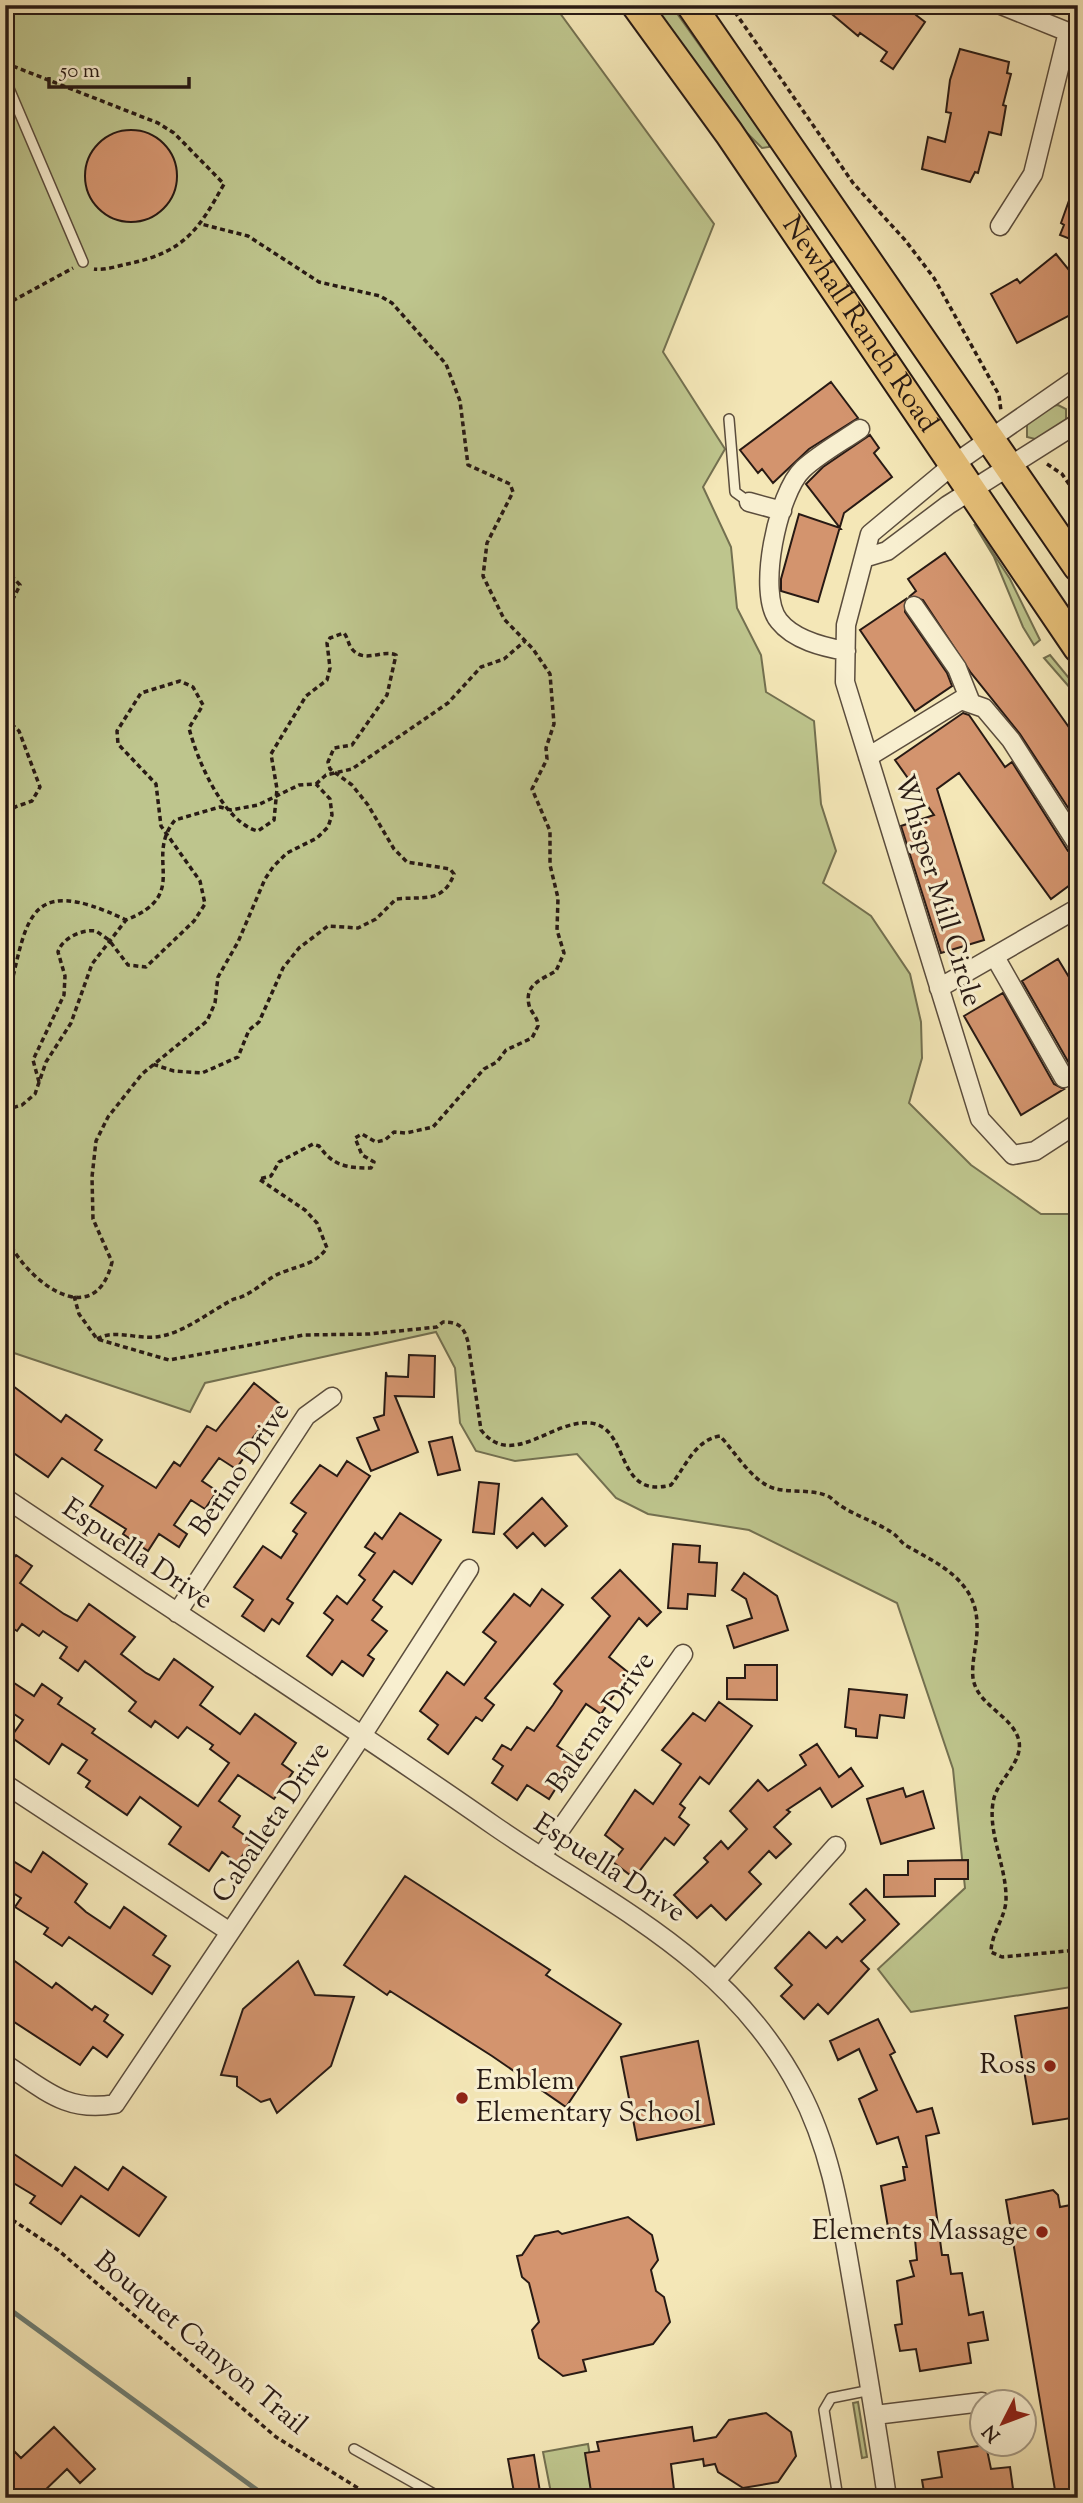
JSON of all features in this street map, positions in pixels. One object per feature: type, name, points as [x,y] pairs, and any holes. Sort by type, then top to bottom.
[{"type":"main road","name":"Newhall Ranch Road","points":[[636,5],[729,134],[1078,649]]},
{"type":"main road","name":"Newhall Ranch Road","points":[[691,5],[1078,568]]},
{"type":"street","points":[[1000,5],[1073,32],[1032,174],[1000,226]]},
{"type":"street","name":"Whisper Mill Circle","points":[[1078,378],[954,464],[870,534],[846,625],[845,682],[980,1119],[992,1135],[1013,1154],[1035,1151],[1078,1123]]},
{"type":"street","points":[[864,558],[887,551],[971,490],[1078,423]]},
{"type":"street","points":[[846,651],[816,646],[778,621],[768,594],[772,551],[782,511],[801,470],[860,429]]},
{"type":"street","points":[[749,502],[782,511]]},
{"type":"street","points":[[914,606],[957,668],[971,703]]},
{"type":"street","points":[[868,757],[961,701],[984,708],[1011,740],[1078,845]]},
{"type":"street","points":[[939,988],[1078,908]]},
{"type":"street","points":[[995,957],[1064,1078]]},
{"type":"street","name":"Berino Drive","points":[[177,1613],[306,1416],[332,1397]]},
{"type":"street","name":"Espuella Drive","points":[[5,1497],[363,1734],[541,1857],[676,1944],[717,1979],[776,2050],[799,2089],[818,2131],[833,2175],[887,2498]]},
{"type":"street","name":"Caballeta Drive","points":[[5,2064],[65,2103],[90,2108],[115,2104],[363,1734],[469,1569]]},
{"type":"street","name":"Balerna Drive","points":[[541,1857],[682,1654]]},
{"type":"street","points":[[5,1784],[230,1932]]},
{"type":"street","points":[[717,1979],[836,1846]]},
{"type":"street","points":[[875,2415],[968,2404]]},
{"type":"lane","points":[[5,79],[83,262]]},
{"type":"lane","points":[[729,419],[735,492],[749,502]]},
{"type":"lane","points":[[838,2498],[824,2410],[831,2398],[871,2390]]},
{"type":"lane","points":[[354,2449],[441,2498]]},
{"type":"path","points":[[730,5],[853,183],[905,240],[934,278],[999,395],[1001,413]]},
{"type":"path","points":[[5,63],[158,123],[174,133],[224,184],[201,224],[181,245],[154,258],[96,271],[83,262],[5,305]]},
{"type":"path","points":[[97,1339],[105,1334],[157,1337],[175,1332],[234,1299],[244,1297],[252,1289],[282,1272],[312,1263],[327,1248],[317,1223],[284,1194],[259,1179],[271,1175],[279,1162],[313,1144],[319,1146],[326,1159],[353,1168],[371,1168],[374,1162],[362,1155],[355,1138],[362,1134],[376,1142],[385,1140],[394,1132],[416,1132],[433,1127],[484,1069],[497,1062],[506,1050],[532,1038],[538,1026],[529,1002],[532,987],[543,976],[556,971],[564,953],[557,930],[558,898],[550,865],[550,831],[532,789],[547,759],[546,748],[556,715],[550,674],[504,619],[483,576],[487,543],[513,492],[510,484],[468,465],[460,401],[446,364],[392,303],[380,296],[319,282],[248,236],[201,224]]},
{"type":"path","points":[[5,329],[10,344],[5,355]]},
{"type":"path","points":[[1047,464],[1062,474],[1078,497]]},
{"type":"path","points":[[5,569],[20,585],[11,603],[5,637]]},
{"type":"path","points":[[39,1082],[33,1060],[64,995],[59,947],[67,939],[90,930],[102,933],[128,965],[146,967],[202,911],[206,897],[203,887],[166,835],[158,818],[156,784],[118,744],[116,738],[120,726],[146,689],[180,681],[187,682],[198,692],[203,705],[189,722],[191,735],[206,773],[227,808],[242,826],[265,830],[274,820],[276,795],[271,754],[306,696],[327,680],[331,662],[327,643],[330,638],[339,632],[347,637],[352,649],[368,657],[393,653],[397,658],[387,695],[352,744],[334,748],[330,769],[352,785],[368,805],[394,849],[407,862],[450,869],[454,874],[451,882],[439,896],[430,900],[396,899],[376,919],[358,928],[328,926],[299,948],[278,977],[259,1023],[249,1030],[238,1057],[229,1063],[202,1073],[174,1071],[152,1064]]},
{"type":"path","points":[[316,784],[319,778],[352,769],[439,709],[481,667],[503,659],[525,641]]},
{"type":"path","points":[[5,718],[19,731],[40,787],[32,801],[15,807],[5,816]]},
{"type":"path","points":[[5,1110],[22,1105],[35,1094],[46,1062],[71,1023],[92,964],[109,940],[126,920],[149,911],[159,898],[166,835],[176,820],[220,807],[258,805],[299,785],[316,784]]},
{"type":"path","points":[[5,1233],[14,1255],[31,1274],[54,1290],[74,1296],[93,1295],[102,1286],[112,1262],[93,1219],[92,1177],[96,1141],[108,1117],[152,1064],[207,1021],[215,1003],[218,977],[238,942],[273,867],[287,853],[317,838],[328,827],[332,815],[330,799],[316,784]]},
{"type":"path","points":[[5,1010],[29,919],[41,905],[53,900],[80,902],[126,920]]},
{"type":"path","points":[[74,1296],[79,1314],[97,1339],[169,1360],[304,1335],[370,1334],[437,1327],[443,1322],[450,1322],[465,1330],[481,1430],[489,1440],[507,1447],[523,1445],[554,1429],[588,1423],[603,1426],[614,1440],[628,1472],[643,1485],[658,1489],[671,1485],[698,1446],[708,1438],[720,1436],[751,1471],[771,1487],[827,1495],[838,1504],[895,1535],[904,1544],[916,1548],[961,1579],[968,1589],[976,1609],[973,1677],[977,1690],[1013,1729],[1019,1742],[1018,1754],[998,1785],[993,1800],[992,1819],[1003,1866],[1007,1900],[991,1952],[1002,1957],[1078,1950]]},
{"type":"path","name":"Bouquet Canyon Trail","points":[[5,2215],[58,2249],[276,2437],[374,2498]]},
{"type":"green space","points":[[5,5],[554,5],[714,224],[663,352],[725,449],[703,487],[731,547],[737,608],[761,655],[766,692],[814,721],[821,804],[836,851],[823,883],[871,916],[910,974],[921,1022],[922,1058],[909,1103],[971,1165],[1041,1214],[1078,1214],[1078,1986],[911,2012],[878,1969],[965,1888],[953,1769],[897,1603],[749,1530],[648,1514],[616,1498],[577,1454],[515,1461],[476,1451],[460,1423],[455,1368],[436,1332],[205,1383],[190,1412],[5,1350]]},
{"type":"green space","points":[[654,5],[671,5],[769,143],[769,147],[762,148],[742,128]]},
{"type":"green space","points":[[1058,405],[1066,409],[1066,422],[1039,440],[1027,437],[1027,424],[1052,406]]},
{"type":"green space","points":[[974,524],[1010,579],[1040,640],[1034,645],[1023,627],[994,557]]},
{"type":"green space","points":[[1050,655],[1078,689],[1078,697],[1044,658]]},
{"type":"green space","points":[[858,2402],[867,2457],[862,2458],[853,2403]]},
{"type":"green space","points":[[588,2444],[597,2498],[552,2498],[543,2452]]},
{"type":"building","points":[[821,5],[922,5],[916,15],[925,22],[893,69],[881,61],[887,52],[860,33],[858,36]]},
{"type":"building","points":[[960,49],[1009,62],[1007,73],[1011,74],[1003,105],[1006,106],[1001,135],[989,132],[978,173],[975,172],[970,182],[922,169],[928,137],[945,142],[951,113],[946,112],[950,80]]},
{"type":"building","points":[[131,130],[149,133],[164,143],[174,158],[177,176],[174,194],[164,209],[149,219],[131,222],[113,219],[98,209],[88,194],[85,176],[88,158],[98,143],[113,133]]},
{"type":"building","points":[[1076,181],[1078,242],[1060,235],[1064,225],[1061,223]]},
{"type":"building","points":[[1056,254],[1078,281],[1078,311],[1017,343],[991,294],[1017,279],[1020,283]]},
{"type":"building","points":[[831,382],[858,418],[809,449],[773,483],[762,469],[758,473],[740,450]]},
{"type":"building","points":[[870,435],[879,448],[874,453],[892,477],[844,513],[840,528],[806,484],[823,467]]},
{"type":"building","points":[[799,514],[840,528],[818,602],[781,591],[781,579]]},
{"type":"building","points":[[945,553],[1078,740],[1078,823],[1020,734],[971,673],[923,600],[910,596],[916,591],[908,579]]},
{"type":"building","points":[[906,599],[905,612],[947,673],[952,686],[915,711],[860,630]]},
{"type":"building","points":[[963,713],[969,715],[1005,767],[1012,762],[1068,851],[1078,856],[1078,879],[1051,899],[959,773],[937,789],[984,940],[941,953],[901,826],[934,815],[895,760]]},
{"type":"building","points":[[1058,959],[1078,992],[1078,1081],[1074,1083],[1074,1072],[1022,981]]},
{"type":"building","points":[[1003,993],[1054,1084],[1064,1089],[1021,1115],[964,1016]]},
{"type":"building","points":[[409,1355],[435,1356],[434,1397],[395,1396],[418,1452],[371,1471],[357,1438],[379,1430],[374,1418],[384,1415],[386,1372],[387,1376],[408,1377]]},
{"type":"building","points":[[5,1380],[61,1422],[66,1415],[102,1440],[95,1450],[156,1488],[174,1462],[180,1466],[207,1426],[216,1431],[254,1383],[280,1404],[243,1450],[247,1453],[236,1469],[219,1458],[202,1481],[217,1491],[205,1509],[191,1500],[174,1525],[187,1534],[179,1547],[159,1534],[148,1551],[123,1534],[126,1529],[90,1506],[103,1486],[62,1458],[48,1477],[5,1447]]},
{"type":"building","points":[[452,1437],[460,1470],[438,1475],[429,1442]]},
{"type":"building","points":[[347,1461],[370,1476],[287,1599],[293,1603],[279,1624],[272,1619],[264,1631],[242,1616],[253,1600],[234,1587],[263,1546],[281,1558],[297,1534],[293,1531],[306,1513],[291,1503],[320,1465],[337,1476]]},
{"type":"building","points":[[479,1482],[499,1484],[494,1534],[473,1532]]},
{"type":"building","points":[[542,1498],[567,1526],[545,1546],[533,1533],[517,1548],[504,1534]]},
{"type":"building","points":[[400,1513],[441,1540],[412,1584],[394,1571],[373,1600],[382,1607],[372,1620],[387,1631],[368,1655],[374,1659],[363,1676],[342,1661],[332,1675],[307,1656],[333,1620],[324,1613],[337,1596],[347,1604],[365,1580],[359,1575],[375,1553],[365,1547],[375,1533],[382,1539]]},
{"type":"building","points":[[673,1544],[700,1546],[699,1562],[717,1563],[715,1596],[688,1594],[687,1609],[668,1608]]},
{"type":"building","points":[[16,1555],[32,1566],[20,1583],[64,1614],[77,1621],[89,1604],[135,1637],[121,1654],[146,1673],[159,1680],[174,1659],[213,1687],[200,1705],[240,1734],[255,1714],[296,1743],[282,1764],[293,1772],[274,1799],[238,1775],[219,1801],[240,1816],[233,1827],[253,1841],[237,1863],[222,1852],[209,1871],[169,1844],[181,1827],[140,1797],[127,1815],[86,1787],[90,1781],[78,1773],[87,1760],[62,1744],[49,1764],[11,1737],[23,1720],[5,1708],[5,1677],[34,1696],[42,1684],[62,1698],[58,1704],[95,1729],[92,1733],[198,1806],[229,1763],[210,1749],[213,1745],[187,1727],[178,1738],[155,1721],[151,1727],[129,1711],[136,1702],[85,1661],[78,1671],[60,1658],[67,1647],[43,1631],[39,1636],[22,1624],[17,1631],[5,1623],[5,1570]]},
{"type":"building","points":[[620,1570],[661,1612],[647,1626],[639,1618],[609,1657],[629,1673],[601,1714],[586,1704],[557,1746],[575,1758],[549,1799],[527,1785],[517,1800],[492,1783],[503,1766],[493,1759],[502,1745],[511,1750],[527,1727],[534,1731],[553,1705],[562,1691],[554,1684],[610,1616],[592,1598]]},
{"type":"building","points":[[744,1573],[777,1596],[788,1630],[734,1648],[727,1626],[752,1618],[746,1599],[732,1590]]},
{"type":"building","points":[[542,1589],[563,1605],[485,1698],[494,1705],[482,1721],[476,1717],[448,1754],[428,1739],[438,1725],[420,1711],[447,1672],[464,1685],[496,1642],[483,1632],[514,1594],[530,1606]]},
{"type":"building","points":[[745,1665],[777,1665],[777,1700],[727,1699],[727,1678],[745,1678]]},
{"type":"building","points":[[849,1689],[907,1695],[904,1718],[880,1715],[877,1738],[856,1736],[856,1729],[845,1727]]},
{"type":"building","points":[[719,1702],[752,1726],[709,1784],[700,1777],[680,1804],[685,1808],[679,1817],[689,1825],[674,1845],[665,1838],[634,1878],[613,1862],[623,1849],[605,1835],[635,1790],[653,1804],[681,1764],[662,1750],[693,1713],[705,1721]]},
{"type":"building","points":[[817,1744],[839,1777],[851,1768],[863,1786],[832,1807],[820,1788],[787,1810],[790,1812],[774,1827],[791,1844],[776,1858],[769,1851],[749,1872],[761,1884],[726,1920],[711,1905],[697,1918],[674,1895],[708,1862],[704,1858],[721,1841],[728,1849],[747,1829],[730,1811],[758,1780],[768,1791],[806,1765],[800,1755]]},
{"type":"building","points":[[903,1788],[906,1797],[923,1791],[934,1828],[881,1844],[867,1799]]},
{"type":"building","points":[[43,1852],[87,1884],[75,1902],[86,1912],[110,1928],[124,1907],[166,1936],[153,1955],[170,1966],[152,1994],[69,1937],[62,1946],[44,1934],[48,1928],[15,1907],[21,1898],[5,1888],[5,1856],[31,1872]]},
{"type":"building","points":[[968,1860],[968,1879],[935,1879],[935,1896],[884,1897],[884,1875],[908,1875],[908,1861]]},
{"type":"building","points":[[405,1876],[550,1970],[546,1975],[621,2024],[566,2107],[492,2056],[390,1991],[387,1995],[344,1965]]},
{"type":"building","points":[[866,1889],[899,1924],[861,1961],[869,1969],[828,2014],[818,2004],[804,2019],[781,1996],[792,1985],[775,1968],[809,1932],[826,1948],[837,1937],[842,1942],[865,1920],[850,1904]]},
{"type":"building","points":[[5,1954],[52,1988],[56,1983],[92,2010],[95,2006],[108,2015],[104,2021],[123,2035],[107,2057],[93,2047],[80,2065],[5,2016]]},
{"type":"building","points":[[298,1961],[315,1995],[354,1997],[331,2066],[277,2113],[270,2099],[261,2102],[237,2086],[237,2077],[221,2075],[243,2009]]},
{"type":"building","name":"Ross","points":[[1078,2006],[1078,2117],[1033,2124],[1015,2016]]},
{"type":"building","points":[[878,2019],[895,2052],[890,2055],[917,2112],[932,2108],[939,2133],[926,2136],[942,2255],[948,2255],[951,2274],[962,2273],[969,2315],[983,2312],[988,2340],[968,2343],[971,2363],[920,2371],[916,2349],[900,2351],[895,2325],[902,2324],[897,2281],[914,2276],[910,2261],[917,2260],[914,2229],[889,2233],[881,2186],[905,2180],[903,2167],[907,2167],[898,2137],[877,2144],[859,2099],[877,2090],[859,2049],[838,2060],[830,2041]]},
{"type":"building","points":[[698,2041],[714,2124],[637,2140],[621,2057]]},
{"type":"building","points":[[5,2148],[62,2186],[75,2167],[108,2190],[123,2167],[166,2197],[139,2236],[81,2196],[61,2224],[30,2203],[35,2196],[5,2178]]},
{"type":"building","points":[[1053,2190],[1058,2195],[1060,2207],[1071,2205],[1078,2245],[1078,2495],[1056,2496],[1006,2200]]},
{"type":"building","points":[[628,2217],[652,2235],[658,2260],[651,2270],[656,2291],[664,2297],[670,2322],[653,2344],[583,2360],[586,2371],[563,2376],[539,2358],[532,2330],[539,2322],[529,2283],[522,2277],[517,2256],[522,2255],[535,2236],[558,2231],[562,2234]]},
{"type":"building","points":[[766,2413],[791,2432],[796,2456],[778,2482],[743,2488],[718,2472],[715,2464],[704,2466],[703,2459],[671,2464],[674,2490],[648,2494],[649,2498],[632,2498],[632,2495],[592,2498],[585,2453],[599,2451],[597,2442],[692,2427],[694,2441],[716,2437],[729,2420]]},
{"type":"building","points":[[54,2427],[95,2469],[80,2483],[67,2469],[37,2498],[5,2498],[5,2462],[15,2452],[21,2458]]},
{"type":"building","points":[[968,2448],[968,2458],[989,2458],[991,2469],[1010,2467],[1014,2496],[925,2498],[922,2480],[942,2477],[938,2452]]},
{"type":"building","points":[[534,2455],[541,2498],[515,2498],[508,2459]]},
{"type":"waterway","points":[[5,2306],[268,2498]]},
{"type":"place","name":"Ross","points":[[1050,2066]]},
{"type":"place","name":"Emblem Elementary School","points":[[462,2098]]},
{"type":"place","name":"Elements Massage","points":[[1042,2232]]}]
